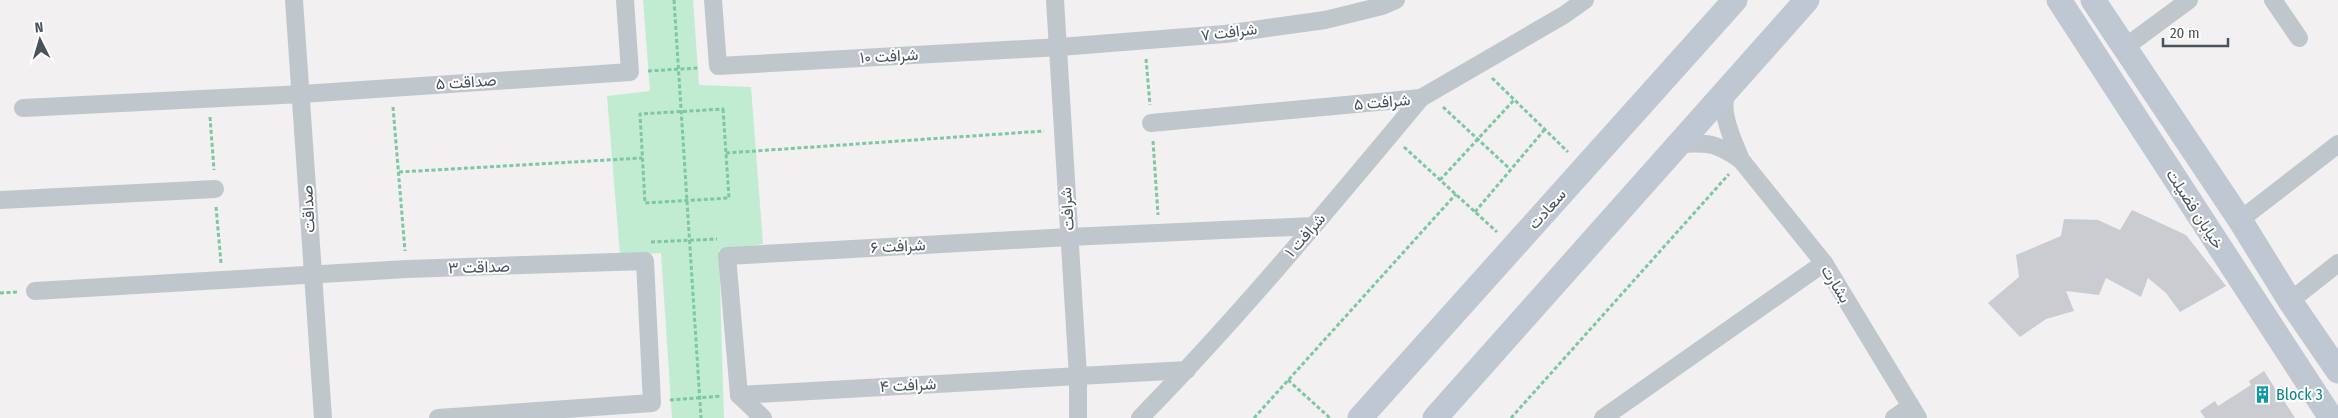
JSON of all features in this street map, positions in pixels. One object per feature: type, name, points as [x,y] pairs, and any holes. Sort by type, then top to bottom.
[{"type":"street","name":"صداقت","points":[[294,0],[323,418]]},
{"type":"street","points":[[625,0],[630,72]]},
{"type":"street","points":[[713,0],[718,66]]},
{"type":"street","name":"شرافت","points":[[1055,0],[1060,46],[1062,130],[1078,376],[1078,418]]},
{"type":"street","name":"شرافت ۷","points":[[1060,46],[1225,34],[1325,20],[1382,6],[1396,0]]},
{"type":"street","name":"شرافت ۵","points":[[1151,122],[1421,98],[1564,15],[1586,0]]},
{"type":"street","name":"سعادت","points":[[1360,418],[1735,0]]},
{"type":"street","points":[[1435,418],[1807,0]]},
{"type":"street","name":"خیابان فضیلت","points":[[2059,0],[2331,418]]},
{"type":"street","name":"خیابان فضیلت","points":[[2093,0],[2338,371]]},
{"type":"street","points":[[2124,48],[2189,0]]},
{"type":"street","points":[[2273,0],[2299,38]]},
{"type":"street","name":"شرافت ۱۰","points":[[718,66],[1060,46]]},
{"type":"street","name":"صداقت ۵","points":[[23,108],[302,94],[630,72]]},
{"type":"street","points":[[1737,79],[1725,95],[1726,123],[1741,160]]},
{"type":"street","name":"شرافت ۱","points":[[1140,418],[1187,370],[1314,226],[1421,98]]},
{"type":"street","points":[[2153,144],[2178,128]]},
{"type":"street","points":[[1679,144],[1701,142],[1721,147],[1741,160]]},
{"type":"street","points":[[2240,220],[2338,144]]},
{"type":"street","name":"بشارت","points":[[1741,160],[1824,263],[1914,413]]},
{"type":"street","points":[[0,200],[215,188]]},
{"type":"street","name":"شرافت ۶","points":[[727,256],[1069,237],[1314,226]]},
{"type":"street","points":[[727,256],[739,395],[763,418]]},
{"type":"street","points":[[438,418],[652,403],[645,261]]},
{"type":"street","name":"صداقت ۳","points":[[35,291],[407,269],[645,261]]},
{"type":"street","points":[[1603,418],[1824,263]]},
{"type":"street","points":[[2290,301],[2338,263]]},
{"type":"street","points":[[1078,376],[1187,370]]},
{"type":"street","name":"شرافت ۴","points":[[739,395],[1078,376]]},
{"type":"street","points":[[1894,418],[1914,413]]},
{"type":"path","points":[[674,0],[701,418]]},
{"type":"path","points":[[1479,65],[1584,168]]},
{"type":"path","points":[[630,72],[718,66]]},
{"type":"path","points":[[392,87],[407,269]]},
{"type":"path","points":[[1421,98],[1440,104],[1510,169]]},
{"type":"path","points":[[1440,180],[1514,100]]},
{"type":"path","points":[[723,108],[729,198],[645,203],[640,114],[681,112],[723,108]]},
{"type":"path","points":[[1475,212],[1545,129]]},
{"type":"path","points":[[726,153],[1062,130]]},
{"type":"path","points":[[1390,135],[1514,247]]},
{"type":"path","points":[[399,172],[642,158]]},
{"type":"path","points":[[1511,418],[1741,160]]},
{"type":"path","points":[[1254,418],[1456,194]]},
{"type":"path","points":[[645,261],[649,243],[721,238],[727,256]]},
{"type":"path","points":[[1288,380],[1330,418]]},
{"type":"path","points":[[652,403],[700,396],[739,395]]},
{"type":"green space","points":[[643,0],[693,0],[699,85],[751,87],[763,244],[719,250],[724,418],[672,418],[661,253],[620,256],[607,96],[650,91]]},
{"type":"building","points":[[2132,210],[2186,235],[2226,286],[2180,312],[2166,293],[2148,278],[2141,297],[2106,278],[2099,295],[2066,291],[2074,311],[2046,319],[2020,337],[1988,303],[2019,277],[2016,255],[2061,236],[2064,219],[2098,220],[2120,230]]},
{"type":"building","name":"Block 3","points":[[2264,371],[2276,390],[2282,386],[2289,397],[2284,401],[2295,418],[2205,418],[2200,411],[2215,401],[2218,406],[2251,385],[2249,381]]},
{"type":"place","name":"Block 3","points":[[2262,394]]}]
